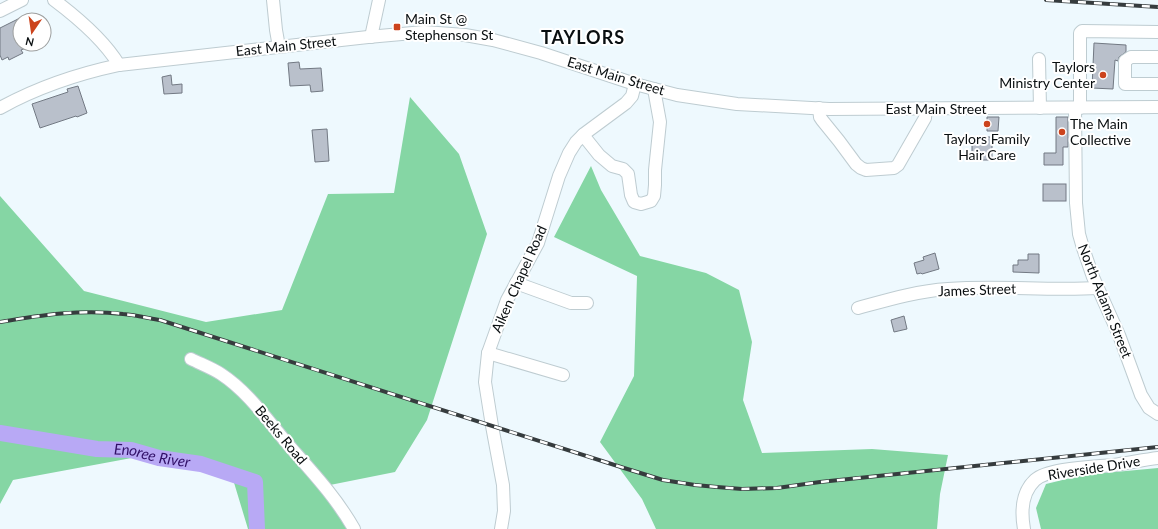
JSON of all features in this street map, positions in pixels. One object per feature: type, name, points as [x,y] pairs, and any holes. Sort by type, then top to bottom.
[{"type":"street","points":[[0,11],[22,0]]},
{"type":"street","points":[[56,0],[90,30],[113,54],[119,65]]},
{"type":"street","points":[[273,0],[279,47]]},
{"type":"street","points":[[371,37],[379,0]]},
{"type":"street","name":"North Adams Street","points":[[1158,32],[1082,31],[1080,33],[1076,203],[1079,234],[1098,288],[1119,335],[1143,400],[1149,408],[1158,414]]},
{"type":"street","name":"East Main Street","points":[[0,108],[22,96],[59,81],[86,72],[119,65],[424,32],[465,35],[506,42],[635,84],[678,95],[718,102],[819,108],[1158,108]]},
{"type":"street","points":[[1158,57],[1131,57],[1125,61],[1125,84],[1158,84]]},
{"type":"street","points":[[1039,59],[1040,108]]},
{"type":"street","name":"Aiken Chapel Road","points":[[502,529],[504,511],[503,485],[485,382],[488,353],[507,300],[538,244],[564,162],[576,142],[583,135],[626,103],[632,96],[635,84]]},
{"type":"street","points":[[583,135],[599,155],[612,166],[622,169],[628,174],[631,195],[634,202],[641,204],[651,201],[654,196],[660,122],[654,89]]},
{"type":"street","points":[[819,108],[820,117],[822,120],[856,164],[866,170],[894,168],[898,165],[925,118],[926,109]]},
{"type":"street","points":[[516,283],[571,303],[587,303]]},
{"type":"street","name":"James Street","points":[[858,308],[916,293],[947,289],[993,288],[1073,290],[1098,288]]},
{"type":"street","points":[[488,353],[564,375]]},
{"type":"street","name":"Beeks Road","points":[[191,359],[222,374],[257,406],[292,449],[327,488],[339,504],[354,529]]},
{"type":"street","name":"Riverside Drive","points":[[1024,529],[1022,519],[1023,502],[1035,480],[1042,476],[1067,470],[1158,458]]},
{"type":"green space","points":[[410,97],[459,154],[487,234],[427,420],[395,472],[325,486],[349,529],[248,529],[232,476],[137,457],[13,480],[0,504],[0,196],[84,291],[206,322],[282,310],[328,194],[394,193]]},
{"type":"green space","points":[[591,166],[601,190],[640,256],[706,273],[739,290],[752,342],[743,400],[762,453],[872,449],[948,455],[940,494],[937,529],[656,529],[642,499],[600,442],[634,376],[637,276],[554,237]]},
{"type":"green space","points":[[1158,468],[1158,529],[1041,529],[1036,508],[1046,484],[1083,475]]},
{"type":"building","points":[[12,22],[12,52],[23,53],[9,60],[8,57],[2,60],[0,55],[0,28]]},
{"type":"building","name":"Taylors Ministry Center","points":[[1094,43],[1126,45],[1126,52],[1119,57],[1118,61],[1115,60],[1113,89],[1092,88]]},
{"type":"building","points":[[299,62],[300,69],[321,68],[323,91],[311,92],[310,85],[290,86],[288,63]]},
{"type":"building","points":[[171,75],[172,85],[182,84],[182,93],[164,94],[162,77]]},
{"type":"building","points":[[78,86],[87,113],[40,128],[32,104],[68,92],[67,89]]},
{"type":"building","points":[[987,117],[999,117],[998,131],[987,131]]},
{"type":"building","points":[[1056,117],[1068,117],[1068,147],[1063,147],[1063,165],[1044,165],[1044,153],[1056,153]]},
{"type":"building","points":[[327,129],[329,161],[315,162],[312,130]]},
{"type":"building","points":[[972,137],[992,137],[992,160],[972,160]]},
{"type":"building","points":[[1043,184],[1066,184],[1066,201],[1043,201]]},
{"type":"building","points":[[935,253],[939,269],[917,274],[914,263],[924,260],[923,257]]},
{"type":"building","points":[[1028,254],[1039,254],[1039,273],[1013,272],[1013,265],[1018,265],[1018,260],[1028,260]]},
{"type":"building","points":[[904,316],[907,329],[894,332],[891,320]]},
{"type":"waterway","name":"Enoree River","points":[[0,433],[97,449],[131,450],[159,458],[201,464],[255,482],[257,529]]},
{"type":"railway","points":[[1046,0],[1158,7]]},
{"type":"railway","points":[[0,322],[77,312],[128,314],[160,320],[624,468],[663,480],[695,485],[742,489],[777,488],[820,482],[1158,447]]},
{"type":"place","name":"Main St @ Stephenson St","points":[[397,27]]},
{"type":"place","name":"Taylors Ministry Center","points":[[1103,75]]},
{"type":"place","name":"Taylors Family Hair Care","points":[[987,124]]},
{"type":"place","name":"The Main Collective","points":[[1062,132]]},
{"type":"district","name":"TAYLORS","points":[[583,38]]}]
